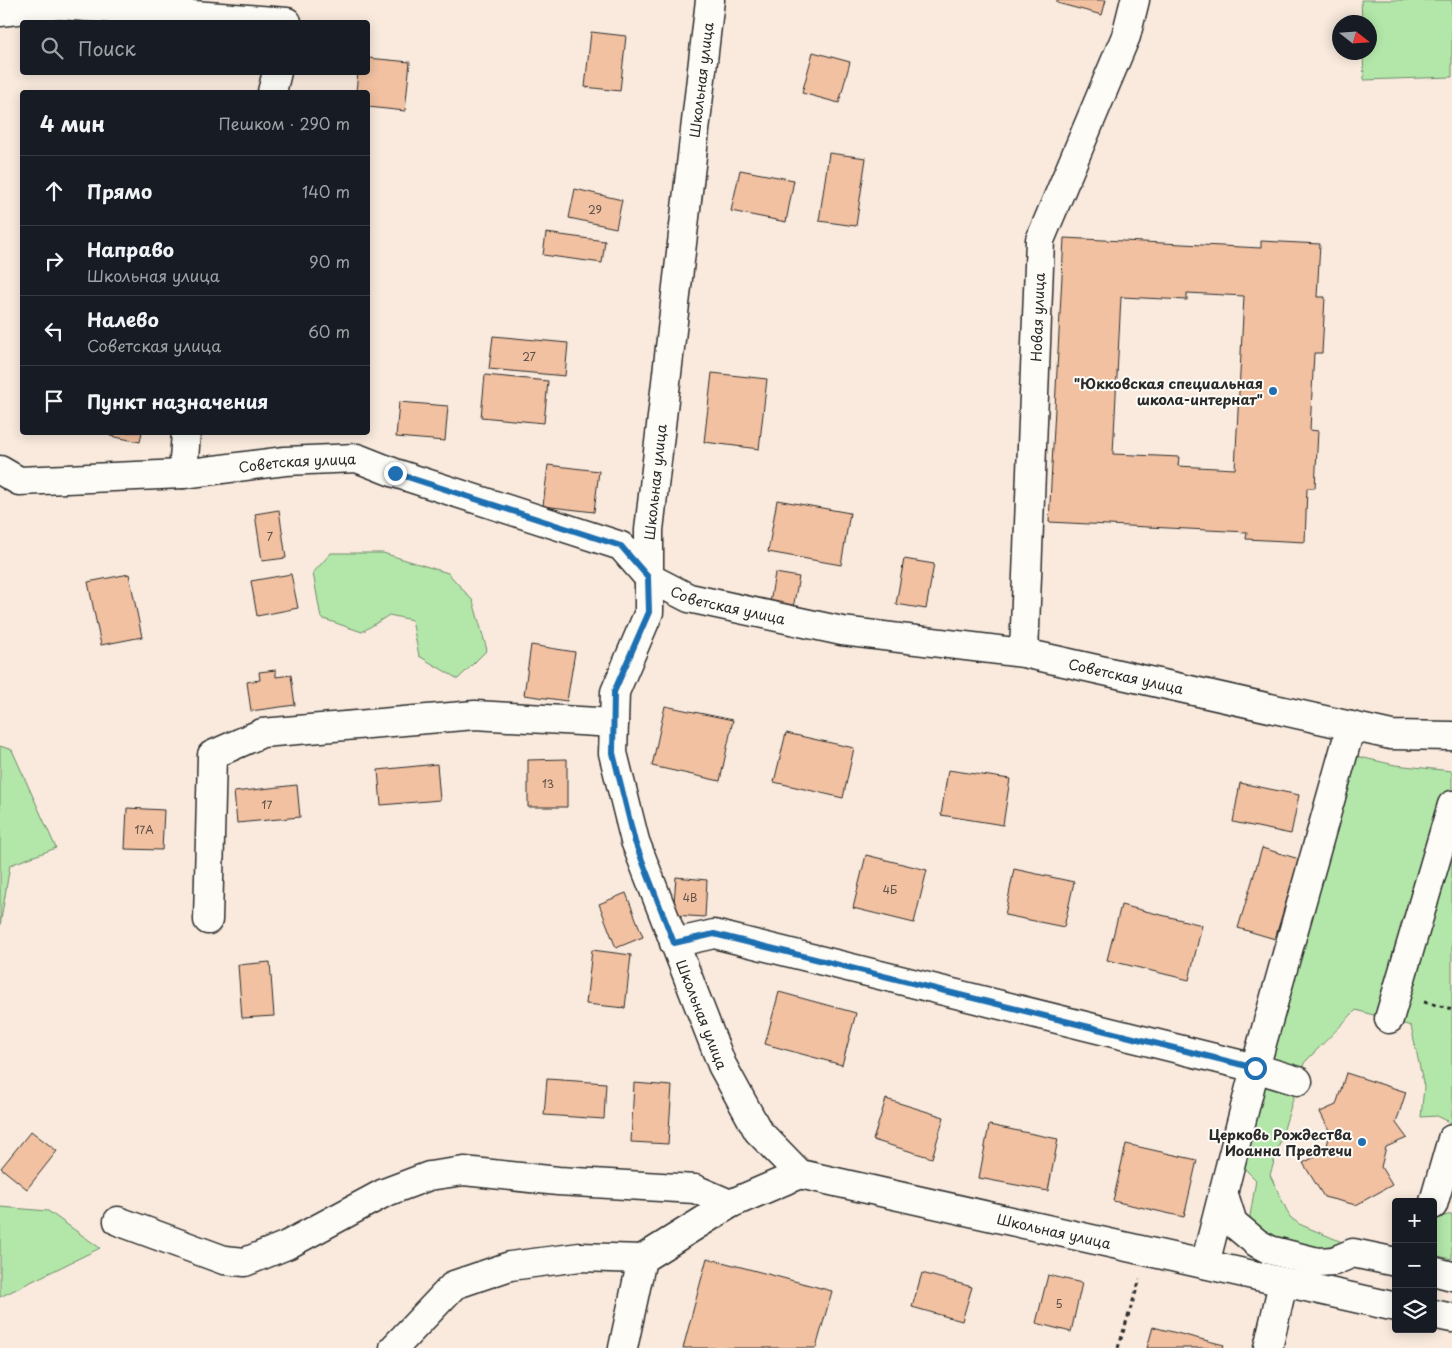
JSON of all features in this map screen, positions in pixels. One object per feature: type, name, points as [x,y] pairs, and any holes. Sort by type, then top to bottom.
[{"type":"street","name":"Школьная улица","points":[[710,0],[649,530],[649,612],[614,692],[613,753],[635,842],[722,1065],[758,1131],[800,1174],[1392,1306]]},
{"type":"street","name":"Новая улица","points":[[1024,653],[1040,240],[1126,36],[1136,0]]},
{"type":"street","points":[[0,12],[60,5],[260,20]]},
{"type":"street","points":[[272,90],[276,75]]},
{"type":"street","points":[[183,474],[186,435]]},
{"type":"street","name":"Советская улица","points":[[0,470],[19,481],[183,474],[285,461],[358,458],[395,473],[621,546],[648,577],[689,598],[842,631],[1024,653],[1391,734],[1452,736]]},
{"type":"street","points":[[208,920],[212,755],[262,733],[475,715],[614,723]]},
{"type":"street","points":[[1205,1264],[1255,1068],[1351,726]]},
{"type":"street","points":[[1390,1019],[1452,805]]},
{"type":"street","points":[[674,943],[714,934],[1255,1068],[1298,1081]]},
{"type":"street","points":[[1435,1198],[1452,1139]]},
{"type":"street","points":[[118,1221],[224,1260],[245,1262],[287,1246],[384,1193],[429,1176],[464,1172],[558,1181],[695,1189],[730,1204]]},
{"type":"street","points":[[394,1348],[454,1285],[510,1266],[580,1257],[642,1259],[730,1204],[800,1174]]},
{"type":"street","points":[[1224,1195],[1234,1223],[1251,1239],[1270,1250],[1318,1262],[1334,1261],[1353,1253],[1392,1261]]},
{"type":"street","points":[[622,1348],[642,1259]]},
{"type":"street","points":[[1437,1272],[1452,1276]]},
{"type":"street","points":[[1268,1348],[1283,1283]]},
{"type":"street","points":[[1437,1315],[1452,1318]]},
{"type":"path","points":[[1118,1348],[1148,1252]]},
{"type":"green space","points":[[1361,0],[1452,0],[1452,77],[1364,80],[1363,60],[1377,60],[1377,15],[1362,15]]},
{"type":"green space","points":[[331,553],[383,553],[448,573],[473,601],[487,650],[458,679],[419,656],[412,620],[389,615],[362,632],[321,618],[313,573]]},
{"type":"green space","points":[[0,746],[12,750],[56,848],[10,865],[0,926]]},
{"type":"green space","points":[[1351,755],[1395,765],[1452,771],[1452,1123],[1437,1116],[1421,1117],[1424,1087],[1411,1026],[1356,1010],[1304,1063],[1270,1175],[1290,1217],[1299,1224],[1342,1242],[1316,1250],[1275,1242],[1253,1225],[1250,1216],[1256,1180],[1243,1167]]},
{"type":"green space","points":[[0,1207],[48,1211],[100,1248],[0,1297]]},
{"type":"green space","points":[[1452,1214],[1452,1259],[1437,1256],[1437,1218]]},
{"type":"building","points":[[1057,0],[1106,0],[1102,15],[1057,3]]},
{"type":"building","points":[[591,32],[626,36],[620,91],[585,87]]},
{"type":"building","points":[[813,52],[850,62],[839,103],[802,93]]},
{"type":"building","points":[[370,58],[410,62],[405,111],[370,107],[370,90],[356,90],[358,75],[370,75]]},
{"type":"building","points":[[829,153],[866,158],[856,226],[819,221]]},
{"type":"building","points":[[740,170],[794,180],[786,222],[731,211]]},
{"type":"building","points":[[575,189],[622,200],[616,228],[569,218]]},
{"type":"building","points":[[546,233],[605,241],[602,263],[543,255]]},
{"type":"building","points":[[1064,238],[1261,248],[1261,241],[1320,244],[1317,297],[1325,297],[1322,353],[1314,353],[1310,430],[1318,431],[1315,488],[1307,488],[1305,542],[1246,539],[1247,532],[1049,522]],"holes":[[[1187,293],[1244,296],[1235,469],[1178,466],[1179,457],[1113,454],[1121,297],[1187,300]]]},
{"type":"building","points":[[493,336],[568,343],[565,376],[489,369]]},
{"type":"building","points":[[712,373],[767,379],[759,449],[704,442]]},
{"type":"building","points":[[485,375],[548,381],[544,423],[481,417]]},
{"type":"building","points":[[399,402],[448,406],[445,441],[396,437]]},
{"type":"building","points":[[110,435],[141,435],[140,442]]},
{"type":"building","points":[[548,465],[599,471],[594,512],[543,506]]},
{"type":"building","points":[[777,500],[850,513],[841,565],[768,552]]},
{"type":"building","points":[[279,510],[286,558],[262,561],[255,514]]},
{"type":"building","points":[[904,559],[934,564],[926,609],[896,604]]},
{"type":"building","points":[[775,573],[799,577],[793,608],[770,603]]},
{"type":"building","points":[[129,574],[142,637],[101,645],[88,582]]},
{"type":"building","points":[[291,574],[298,608],[257,616],[251,581]]},
{"type":"building","points":[[531,645],[575,652],[567,701],[524,695]]},
{"type":"building","points":[[276,670],[276,677],[291,675],[295,705],[251,711],[247,682],[260,680],[259,672]]},
{"type":"building","points":[[665,706],[733,720],[720,781],[652,766]]},
{"type":"building","points":[[786,733],[854,748],[843,798],[774,782]]},
{"type":"building","points":[[567,759],[567,807],[528,807],[528,760]]},
{"type":"building","points":[[437,764],[440,800],[381,805],[378,770]]},
{"type":"building","points":[[948,770],[1010,779],[1003,825],[941,815]]},
{"type":"building","points":[[1240,783],[1299,795],[1291,834],[1233,822]]},
{"type":"building","points":[[297,785],[300,817],[237,823],[234,792]]},
{"type":"building","points":[[127,808],[164,810],[162,850],[125,849]]},
{"type":"building","points":[[1262,848],[1299,859],[1275,939],[1238,928]]},
{"type":"building","points":[[866,855],[927,870],[914,923],[853,908]]},
{"type":"building","points":[[1014,869],[1074,882],[1064,927],[1005,915]]},
{"type":"building","points":[[676,877],[707,880],[705,917],[673,915]]},
{"type":"building","points":[[626,893],[643,937],[616,948],[599,904]]},
{"type":"building","points":[[1121,905],[1202,925],[1189,980],[1107,960]]},
{"type":"building","points":[[592,950],[631,955],[625,1008],[586,1004]]},
{"type":"building","points":[[270,962],[274,1016],[242,1018],[238,965]]},
{"type":"building","points":[[779,992],[856,1013],[842,1065],[765,1044]]},
{"type":"building","name":"Церковь Рождества Иоанна Предтечи","points":[[1346,1073],[1406,1092],[1396,1123],[1407,1138],[1386,1147],[1381,1167],[1392,1185],[1356,1205],[1324,1197],[1303,1163],[1326,1151],[1330,1132],[1320,1112],[1336,1105]]},
{"type":"building","points":[[547,1079],[606,1083],[604,1119],[544,1115]]},
{"type":"building","points":[[634,1083],[672,1086],[668,1144],[631,1142]]},
{"type":"building","points":[[886,1099],[944,1117],[932,1158],[873,1140]]},
{"type":"building","points":[[989,1125],[1058,1139],[1048,1191],[979,1178]]},
{"type":"building","points":[[31,1131],[57,1151],[27,1189],[1,1168]]},
{"type":"building","points":[[1126,1144],[1197,1160],[1184,1217],[1113,1201]]},
{"type":"building","points":[[707,1258],[832,1291],[816,1348],[683,1348]]},
{"type":"building","points":[[922,1273],[972,1287],[962,1321],[912,1307]]},
{"type":"building","points":[[1048,1275],[1082,1283],[1071,1332],[1036,1323]]},
{"type":"building","points":[[1153,1327],[1224,1345],[1223,1348],[1147,1348]]},
{"type":"place","name":"\"Юкковская специальная школа-интернат\"","points":[[1273,391]]},
{"type":"place","name":"Церковь Рождества Иоанна Предтечи","points":[[1362,1142]]},
{"type":"route","points":[[395,473],[621,546],[648,577],[649,612],[614,692],[613,753],[635,842],[674,943],[714,934],[1255,1068]]}]
